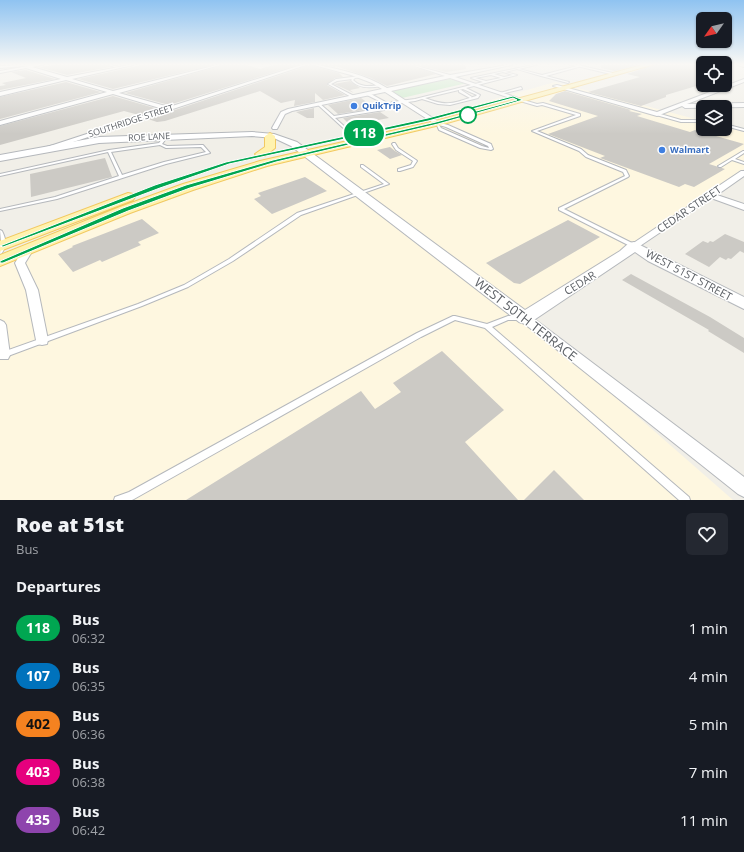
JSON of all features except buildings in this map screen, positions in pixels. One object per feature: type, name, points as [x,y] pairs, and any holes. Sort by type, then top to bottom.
[{"type":"main road","points":[[1,247],[197,172],[261,154],[302,150],[432,121],[518,95],[550,87]]},
{"type":"main road","points":[[518,95],[555,87]]},
{"type":"main road","points":[[0,261],[188,187],[302,150],[352,135],[432,121]]},
{"type":"main road","points":[[261,154],[270,148],[273,132]]},
{"type":"street","points":[[0,94],[29,87]]},
{"type":"street","points":[[93,87],[169,109]]},
{"type":"street","points":[[0,123],[133,87]]},
{"type":"street","name":"SOUTHRIDGE STREET","points":[[46,149],[235,87]]},
{"type":"street","points":[[382,87],[432,121]]},
{"type":"street","points":[[273,132],[283,113],[397,87]]},
{"type":"street","points":[[483,87],[501,93],[518,95]]},
{"type":"street","points":[[573,87],[656,114],[725,87]]},
{"type":"street","points":[[700,97],[708,100]]},
{"type":"street","points":[[732,105],[744,105]]},
{"type":"street","points":[[677,106],[696,106]]},
{"type":"street","name":"ROE LANE","points":[[0,158],[98,140],[273,132],[302,150]]},
{"type":"street","name":"WEST 50TH TERRACE","points":[[302,150],[525,318],[744,488]]},
{"type":"street","name":"CEDAR STREET","points":[[634,246],[744,173]]},
{"type":"street","points":[[710,195],[744,207]]},
{"type":"street","name":"WEST 51ST STREET","points":[[634,246],[653,258],[744,304]]},
{"type":"street","name":"CEDAR","points":[[525,318],[625,254],[634,246]]},
{"type":"street","points":[[28,250],[20,263],[32,290],[42,340]]},
{"type":"street","points":[[0,325],[2,355]]},
{"type":"lane","points":[[335,87],[353,97]]},
{"type":"lane","points":[[333,117],[384,109],[389,105],[463,88],[479,95],[478,97],[442,105],[422,98]]},
{"type":"lane","points":[[450,91],[460,91],[470,98]]},
{"type":"lane","points":[[501,93],[518,95],[537,105],[542,104],[579,116],[534,131],[580,150],[586,156],[624,171],[626,176],[561,209],[634,246]]},
{"type":"lane","points":[[368,94],[389,105]]},
{"type":"lane","points":[[318,104],[352,135]]},
{"type":"lane","points":[[656,114],[681,121],[696,121]]},
{"type":"lane","points":[[432,121],[490,145],[491,149],[481,148],[440,129],[432,121]]},
{"type":"lane","points":[[732,127],[744,130]]},
{"type":"lane","points":[[160,144],[166,136]]},
{"type":"lane","points":[[0,175],[109,151],[160,144],[166,147],[202,146],[208,154],[120,177],[56,198],[0,210]]},
{"type":"lane","points":[[394,144],[397,149],[415,161],[412,166],[399,170]]},
{"type":"lane","points":[[109,151],[120,177]]},
{"type":"lane","points":[[720,166],[744,152]]},
{"type":"lane","points":[[732,160],[744,163]]},
{"type":"lane","points":[[2,355],[140,305],[186,286],[231,260],[299,214],[387,184],[362,166]]},
{"type":"lane","points":[[0,231],[3,237],[1,247]]},
{"type":"lane","points":[[118,500],[131,496],[437,327],[456,318],[487,326],[686,500]]},
{"type":"lane","points":[[487,326],[508,318],[525,318]]},
{"type":"shaded area","points":[[536,87],[575,87],[696,119],[696,136],[732,136],[732,129],[744,132],[744,169],[525,318],[733,500],[0,500],[0,261],[288,157]]},
{"type":"green space","points":[[407,87],[448,87],[402,98],[392,91]]},
{"type":"bus line","name":"118","points":[[0,246],[157,186],[228,163],[261,154],[428,119],[513,97],[521,100],[437,123],[264,163],[188,187],[126,210],[0,261]]},
{"type":"place","name":"QuikTrip","points":[[354,106]]},
{"type":"place","name":"Walmart","points":[[662,150]]}]
